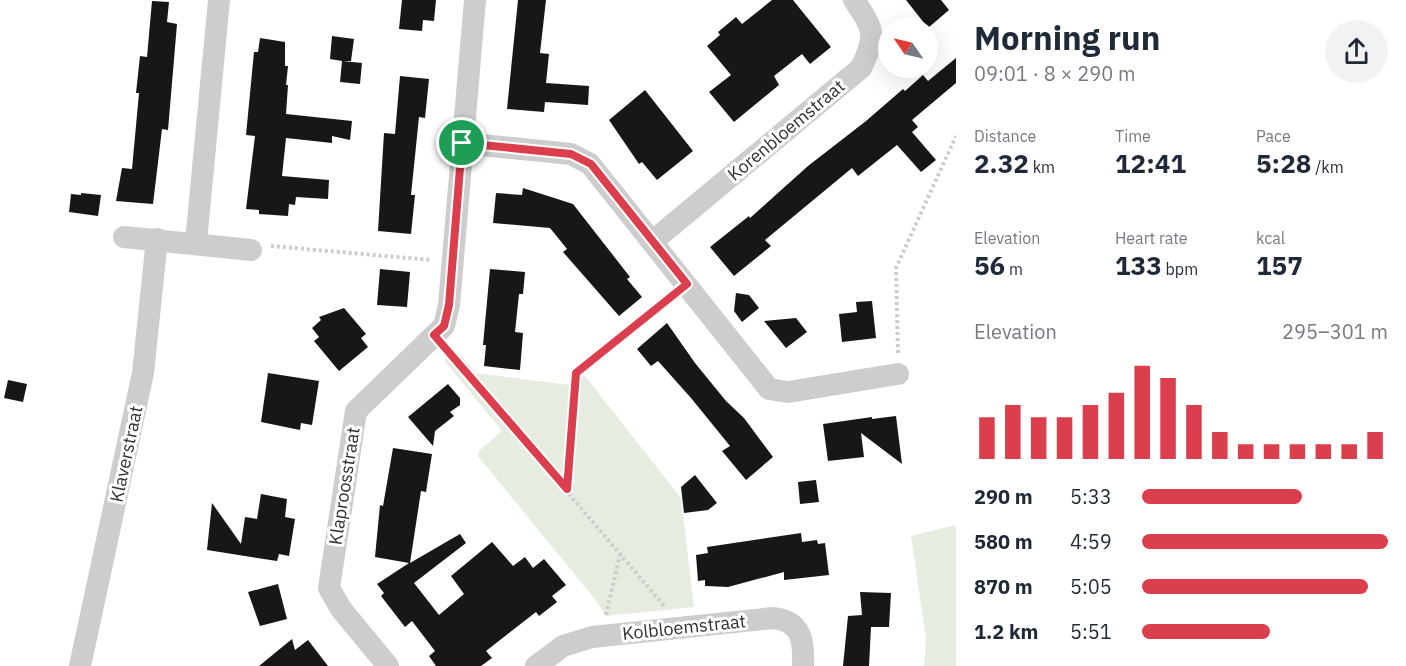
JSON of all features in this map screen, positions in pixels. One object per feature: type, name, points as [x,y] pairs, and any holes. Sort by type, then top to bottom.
[{"type":"street","points":[[195,242],[219,0]]},
{"type":"street","name":"Klaproosstraat","points":[[388,666],[341,609],[329,588],[332,565],[356,411],[444,326],[449,305],[475,0]]},
{"type":"street","name":"Korenbloemstraat","points":[[653,241],[861,68],[872,45],[870,24],[854,0]]},
{"type":"street","points":[[462,143],[571,154],[591,164],[769,389],[788,392],[898,374]]},
{"type":"street","points":[[124,237],[251,249]]},
{"type":"street","name":"Klaverstraat","points":[[80,666],[143,373],[157,239]]},
{"type":"street","name":"Kolbloemstraat","points":[[536,666],[563,646],[601,636],[761,619],[785,620],[794,625],[803,639],[803,666]]},
{"type":"path","points":[[898,374],[896,268],[956,136]]},
{"type":"path","points":[[251,249],[266,245],[453,261]]},
{"type":"path","points":[[567,489],[576,373],[687,284]]},
{"type":"path","points":[[434,335],[567,489],[680,626]]},
{"type":"path","points":[[601,636],[620,554]]},
{"type":"shaded area","points":[[456,350],[476,373],[569,385],[569,374],[585,376],[681,498],[694,607],[606,616],[594,598],[478,456],[479,451],[502,431],[444,360]]},
{"type":"shaded area","points":[[956,525],[956,666],[924,666],[926,638],[911,536]]},
{"type":"building","points":[[402,0],[436,0],[434,21],[423,20],[422,31],[399,29]]},
{"type":"building","points":[[518,0],[546,0],[540,53],[549,54],[546,83],[589,86],[588,105],[545,102],[544,112],[507,109]]},
{"type":"building","points":[[772,0],[793,0],[831,47],[810,64],[802,54],[774,76],[779,85],[734,122],[709,92],[731,75],[707,46],[720,35],[718,32],[736,17],[742,24]]},
{"type":"building","points":[[906,0],[941,0],[949,10],[938,19],[920,18]]},
{"type":"building","points":[[152,1],[169,2],[167,22],[177,24],[168,130],[162,129],[153,204],[116,201],[122,168],[132,169],[140,56],[147,57]]},
{"type":"building","points":[[332,36],[354,39],[351,61],[343,61],[362,63],[360,84],[340,82],[342,61],[330,59]]},
{"type":"building","points":[[260,38],[285,42],[285,66],[288,66],[286,114],[352,121],[350,140],[332,136],[332,143],[286,138],[282,176],[329,180],[328,199],[296,197],[295,205],[289,204],[288,216],[259,214],[259,210],[246,209],[255,136],[246,135],[254,52],[258,52]]},
{"type":"building","points":[[956,58],[956,83],[912,120],[918,127],[912,132],[936,160],[921,172],[897,145],[858,176],[852,168],[765,240],[771,246],[734,276],[710,247],[749,216],[750,218],[808,166],[903,89],[905,91],[920,78],[926,78],[928,81],[932,78],[938,78],[938,73]]},
{"type":"building","points":[[400,76],[429,79],[425,118],[419,117],[411,195],[415,195],[411,234],[378,231],[384,133],[395,134]]},
{"type":"building","points":[[645,90],[693,151],[657,180],[642,162],[639,164],[609,120]]},
{"type":"building","points":[[523,188],[573,204],[630,277],[627,279],[642,297],[619,316],[563,252],[567,249],[550,228],[493,223],[496,193],[522,195]]},
{"type":"building","points":[[81,193],[101,195],[98,216],[69,212],[71,194],[81,195]]},
{"type":"building","points":[[380,269],[410,272],[407,307],[377,305]]},
{"type":"building","points":[[490,269],[525,272],[523,294],[519,294],[515,332],[523,333],[520,370],[484,366],[486,345],[483,345]]},
{"type":"building","points":[[736,293],[749,295],[759,308],[742,322],[734,311]]},
{"type":"building","points":[[872,301],[876,338],[842,342],[839,314],[857,312],[856,302]]},
{"type":"building","points":[[344,308],[366,334],[361,338],[368,347],[339,371],[314,341],[319,337],[312,328],[321,320],[319,317]]},
{"type":"building","points":[[796,318],[807,332],[786,348],[764,321]]},
{"type":"building","points":[[667,323],[695,363],[726,401],[744,418],[773,457],[746,480],[722,451],[730,446],[691,398],[658,361],[651,366],[637,349]]},
{"type":"building","points":[[268,373],[319,381],[312,425],[301,423],[300,430],[261,422]]},
{"type":"building","points":[[8,380],[27,384],[23,402],[4,398]]},
{"type":"building","points":[[448,384],[460,398],[460,405],[450,412],[454,416],[435,431],[433,446],[408,417]]},
{"type":"building","points":[[896,416],[902,464],[861,433],[864,457],[828,461],[823,424]]},
{"type":"building","points":[[393,448],[432,454],[426,492],[421,491],[410,563],[460,534],[466,543],[414,583],[439,615],[464,594],[451,576],[492,542],[513,566],[525,557],[533,568],[544,559],[566,585],[552,596],[557,602],[539,616],[536,612],[486,651],[492,658],[481,666],[436,666],[429,656],[435,651],[412,621],[405,627],[381,596],[384,593],[377,584],[409,563],[375,557],[380,505],[383,506]]},
{"type":"building","points":[[695,475],[717,503],[708,510],[684,513],[681,487]]},
{"type":"building","points":[[816,480],[819,502],[800,504],[798,482]]},
{"type":"building","points":[[261,494],[287,499],[285,517],[295,519],[289,556],[279,554],[277,561],[207,550],[212,503],[241,544],[245,517],[257,519]]},
{"type":"building","points":[[801,533],[802,542],[817,540],[818,544],[825,543],[829,575],[784,580],[784,572],[728,587],[705,586],[705,580],[698,581],[696,555],[708,553],[707,547]]},
{"type":"building","points":[[278,584],[287,619],[260,626],[248,592]]},
{"type":"building","points":[[860,592],[891,593],[889,627],[871,627],[869,666],[843,666],[848,616],[862,615]]},
{"type":"building","points":[[292,639],[295,650],[308,640],[328,666],[259,666]]},
{"type":"route","points":[[462,143],[571,154],[591,164],[687,284],[576,373],[567,489],[434,335],[444,326],[449,305],[462,143]]}]
